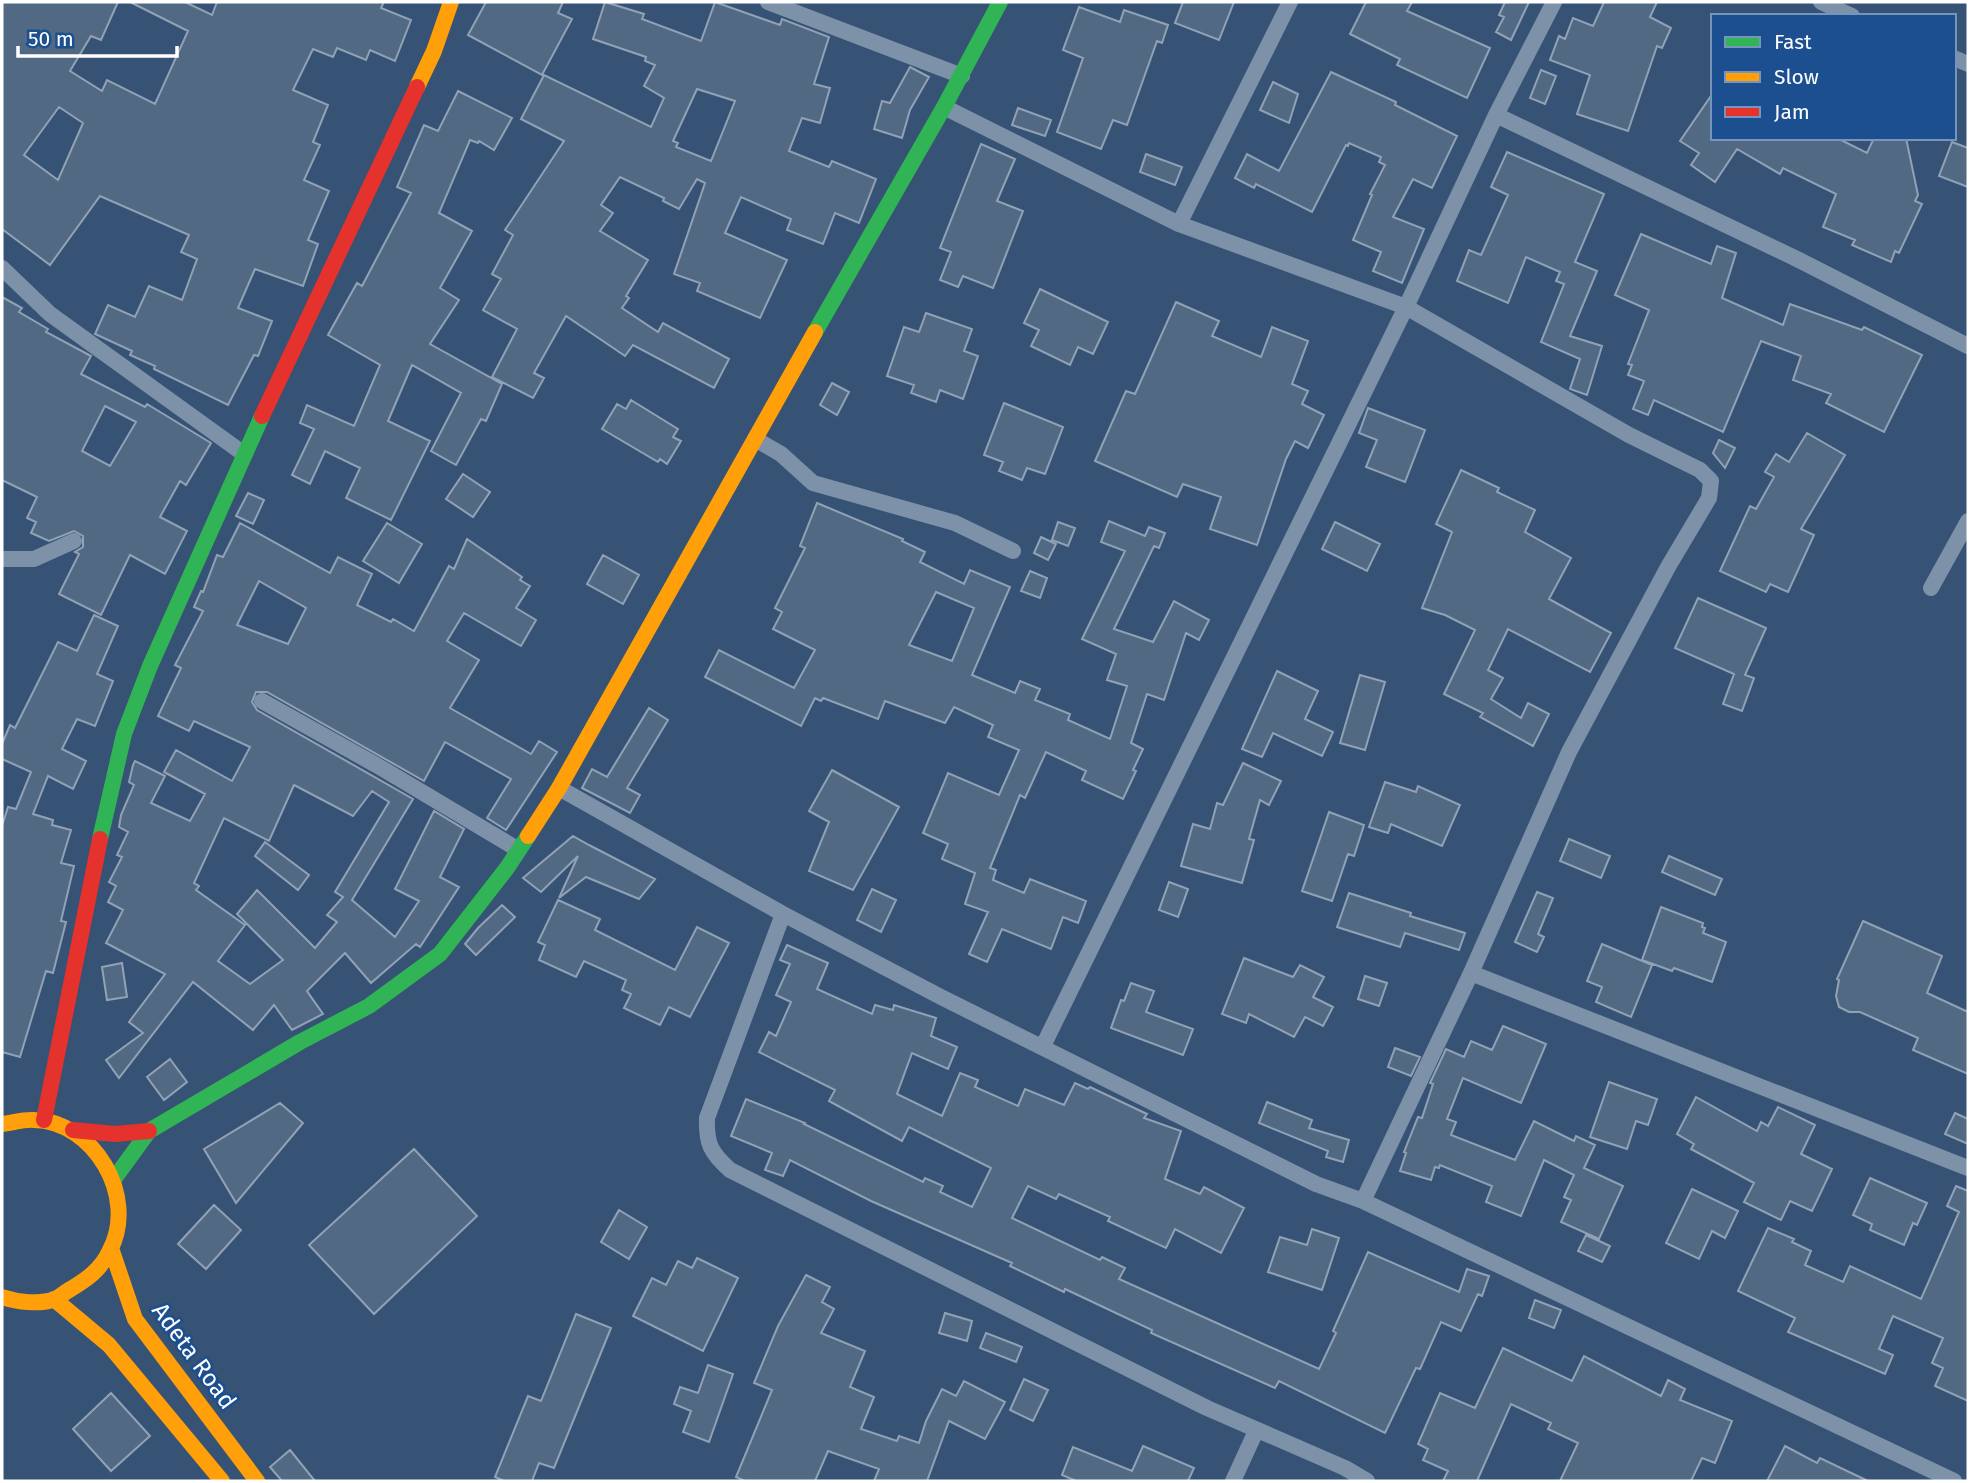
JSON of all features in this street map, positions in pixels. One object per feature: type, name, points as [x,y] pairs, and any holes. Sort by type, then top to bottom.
[{"type":"main road","points":[[44,1120],[105,814],[124,734],[150,666],[244,454],[434,51],[451,2]]},
{"type":"main road","points":[[114,1179],[149,1131],[300,1042],[369,1006],[440,954],[520,850],[559,788],[962,76],[1000,2]]},
{"type":"main road","points":[[6,1118],[44,1120],[73,1130],[115,1134],[149,1131]]},
{"type":"main road","points":[[2,1297],[11,1301],[54,1299],[91,1277],[111,1248],[119,1214],[114,1179],[96,1149],[73,1130]]},
{"type":"main road","name":"Adeta Road","points":[[111,1248],[135,1319],[257,1481]]},
{"type":"main road","points":[[54,1299],[109,1345],[222,1481]]},
{"type":"street","points":[[768,2],[962,76]]},
{"type":"street","points":[[1179,224],[1290,2]]},
{"type":"street","points":[[1043,1046],[1554,2]]},
{"type":"street","points":[[1821,2],[1844,9]]},
{"type":"street","points":[[944,107],[1179,224],[1406,307],[1629,435],[1700,470],[1711,481],[1709,498],[1668,567],[1569,751],[1472,973],[1363,1201]]},
{"type":"street","points":[[1496,116],[1799,260],[1968,346]]},
{"type":"street","points":[[2,268],[50,314],[244,454]]},
{"type":"street","points":[[755,439],[781,454],[813,483],[955,523],[1013,551]]},
{"type":"street","points":[[1931,588],[1968,521]]},
{"type":"street","points":[[2,559],[34,559],[74,541]]},
{"type":"street","points":[[262,701],[378,765],[520,850]]},
{"type":"street","points":[[559,788],[783,914],[941,997],[1316,1184],[1363,1201],[1954,1481]]},
{"type":"street","points":[[783,914],[707,1118],[707,1137],[715,1157],[730,1170],[1256,1431],[1345,1468],[1367,1481]]},
{"type":"street","points":[[1472,973],[1968,1168]]},
{"type":"street","points":[[1233,1481],[1256,1431]]},
{"type":"building","points":[[2,2],[118,2],[101,40],[91,36],[70,71],[102,91],[107,80],[155,104],[188,31],[130,2],[185,2],[212,15],[217,2],[384,2],[381,8],[411,20],[395,61],[370,50],[366,60],[337,48],[333,57],[313,49],[293,90],[328,105],[313,142],[320,145],[304,180],[329,191],[308,240],[318,244],[303,286],[255,269],[238,308],[272,321],[258,356],[254,355],[228,405],[154,369],[155,366],[130,355],[132,351],[95,334],[108,305],[135,317],[149,286],[182,300],[197,259],[181,252],[189,235],[100,196],[50,265],[2,229]],"holes":[[[59,107],[83,123],[58,180],[24,155]]]},
{"type":"building","points":[[486,2],[563,2],[558,13],[572,19],[542,75],[468,35]]},
{"type":"building","points":[[605,2],[644,14],[642,19],[701,41],[715,2],[780,25],[782,19],[829,37],[814,84],[830,88],[820,123],[802,118],[789,151],[829,167],[832,161],[876,179],[859,223],[835,213],[823,244],[787,230],[791,219],[741,197],[725,233],[787,260],[760,318],[697,291],[700,283],[674,274],[705,183],[697,179],[679,209],[663,201],[664,198],[620,177],[601,205],[613,213],[600,231],[648,260],[626,296],[629,298],[622,308],[658,332],[663,323],[729,359],[714,388],[633,345],[625,356],[566,316],[534,373],[544,378],[533,398],[492,377],[517,329],[483,310],[501,279],[492,274],[513,235],[505,230],[564,141],[521,119],[544,75],[651,127],[664,98],[644,86],[655,65],[645,61],[646,57],[593,39]],"holes":[[[697,89],[735,101],[711,161],[676,147],[678,143],[673,141]]]},
{"type":"building","points":[[1183,2],[1234,2],[1219,40],[1175,23]]},
{"type":"building","points":[[1366,2],[1412,2],[1407,11],[1490,48],[1467,98],[1397,65],[1400,59],[1350,34]]},
{"type":"building","points":[[1505,2],[1529,2],[1511,40],[1496,32],[1504,17],[1499,15]]},
{"type":"building","points":[[1604,2],[1657,2],[1650,17],[1671,28],[1662,48],[1657,46],[1628,131],[1577,114],[1590,75],[1550,60],[1559,36],[1565,39],[1573,18],[1593,26]]},
{"type":"building","points":[[1079,7],[1120,22],[1124,10],[1168,25],[1162,43],[1157,41],[1127,125],[1113,120],[1101,149],[1057,132],[1083,58],[1063,50]]},
{"type":"building","points":[[910,67],[929,77],[910,110],[902,138],[874,129],[882,101],[890,103]]},
{"type":"building","points":[[1541,70],[1556,76],[1545,104],[1530,98]]},
{"type":"building","points":[[1331,72],[1396,102],[1395,105],[1457,136],[1432,188],[1413,179],[1393,217],[1424,229],[1402,283],[1373,271],[1381,252],[1353,240],[1372,195],[1370,194],[1385,165],[1379,162],[1381,157],[1349,143],[1346,145],[1312,212],[1256,184],[1254,188],[1235,178],[1247,154],[1279,171]]},
{"type":"building","points":[[1273,82],[1298,94],[1289,123],[1260,110]]},
{"type":"building","points":[[458,91],[512,118],[494,150],[479,141],[470,140],[439,213],[472,231],[440,288],[459,300],[430,344],[502,384],[486,421],[481,419],[456,465],[431,451],[461,393],[412,365],[388,421],[430,441],[391,520],[346,498],[360,468],[325,451],[310,484],[292,475],[314,429],[300,423],[307,405],[354,426],[380,365],[328,335],[357,283],[362,286],[411,193],[397,187],[424,125],[438,131]]},
{"type":"building","points":[[1711,96],[1711,140],[1841,140],[1867,153],[1873,140],[1906,140],[1918,195],[1915,201],[1922,204],[1899,253],[1895,251],[1891,262],[1852,245],[1855,240],[1823,227],[1836,194],[1783,168],[1780,174],[1737,149],[1715,182],[1691,165],[1699,153],[1680,141]]},
{"type":"building","points":[[1018,108],[1051,120],[1045,136],[1012,125]]},
{"type":"building","points":[[1952,142],[1968,148],[1968,187],[1939,176]]},
{"type":"building","points":[[981,144],[1015,159],[997,201],[1023,211],[993,288],[963,276],[958,287],[940,280],[951,252],[940,248]]},
{"type":"building","points":[[1507,152],[1604,194],[1575,262],[1597,271],[1570,336],[1602,346],[1587,395],[1570,389],[1580,359],[1541,342],[1564,284],[1556,281],[1560,272],[1526,257],[1508,303],[1457,281],[1469,250],[1481,255],[1508,195],[1491,187]]},
{"type":"building","points":[[1146,154],[1182,167],[1175,185],[1140,172]]},
{"type":"building","points":[[1641,234],[1711,264],[1717,246],[1736,253],[1722,298],[1783,325],[1790,304],[1862,330],[1864,327],[1922,355],[1884,432],[1826,403],[1831,394],[1793,380],[1801,356],[1761,341],[1723,432],[1654,400],[1648,415],[1633,409],[1644,381],[1628,375],[1632,365],[1628,364],[1649,310],[1615,295]]},
{"type":"building","points":[[1040,289],[1108,322],[1093,354],[1078,347],[1070,365],[1031,346],[1039,330],[1024,323]]},
{"type":"building","points":[[2,297],[22,308],[19,312],[48,329],[46,332],[91,356],[81,374],[145,407],[147,404],[211,443],[186,485],[180,481],[160,517],[187,531],[165,574],[130,555],[101,615],[59,594],[79,554],[75,552],[83,547],[83,536],[74,531],[49,541],[31,533],[36,522],[27,518],[37,497],[2,480]],"holes":[[[105,406],[136,422],[110,466],[82,451]]]},
{"type":"building","points":[[1176,302],[1219,321],[1212,336],[1261,357],[1272,327],[1308,341],[1292,384],[1308,391],[1302,404],[1324,415],[1308,448],[1295,441],[1286,459],[1257,545],[1210,529],[1221,497],[1183,484],[1177,497],[1095,461],[1126,391],[1135,394]]},
{"type":"building","points":[[926,313],[972,329],[964,351],[978,356],[963,399],[940,390],[936,402],[911,393],[914,385],[887,376],[904,327],[919,332]]},
{"type":"building","points":[[832,383],[849,392],[837,415],[820,405]]},
{"type":"building","points":[[631,400],[678,429],[673,437],[681,441],[667,464],[660,459],[658,462],[602,429],[617,404],[626,409]]},
{"type":"building","points":[[1004,403],[1063,427],[1045,474],[1027,468],[1022,480],[999,471],[1003,462],[984,455]]},
{"type":"building","points":[[1368,408],[1425,430],[1405,482],[1366,467],[1377,440],[1359,433]]},
{"type":"building","points":[[1807,433],[1845,455],[1801,529],[1814,535],[1788,592],[1770,584],[1766,592],[1720,571],[1750,506],[1756,509],[1774,477],[1765,472],[1776,454],[1789,462]]},
{"type":"building","points":[[1719,440],[1735,448],[1725,468],[1713,453]]},
{"type":"building","points":[[1461,470],[1499,488],[1497,492],[1535,510],[1525,532],[1571,558],[1549,599],[1611,633],[1590,672],[1508,629],[1488,670],[1503,678],[1491,699],[1521,718],[1528,703],[1549,714],[1533,746],[1480,717],[1483,713],[1444,694],[1475,630],[1445,615],[1422,608],[1452,532],[1436,524]]},
{"type":"building","points":[[463,474],[490,492],[473,517],[446,499]]},
{"type":"building","points":[[248,493],[264,500],[253,524],[236,516]]},
{"type":"building","points":[[817,503],[903,539],[902,541],[925,552],[920,562],[964,584],[970,570],[1010,587],[972,675],[1015,693],[1020,681],[1040,689],[1035,700],[1070,714],[1068,720],[1110,739],[1127,686],[1107,680],[1116,654],[1082,639],[1125,551],[1101,542],[1109,521],[1145,536],[1149,527],[1165,533],[1159,548],[1154,546],[1114,629],[1153,642],[1174,601],[1209,620],[1199,640],[1186,633],[1164,700],[1147,694],[1131,743],[1143,749],[1123,799],[1082,780],[1086,771],[1046,752],[1025,798],[1020,795],[990,868],[996,870],[993,880],[1024,893],[1030,879],[1086,901],[1078,923],[1063,917],[1051,949],[1002,929],[987,962],[969,954],[988,912],[965,904],[975,873],[942,859],[948,844],[923,833],[948,773],[999,795],[1019,750],[988,737],[993,725],[954,707],[945,723],[885,701],[878,719],[823,698],[821,701],[815,698],[801,726],[705,677],[719,650],[794,688],[815,650],[773,629],[782,612],[775,608],[805,548],[800,546]],"holes":[[[936,592],[974,608],[952,661],[909,645]]]},
{"type":"building","points":[[1058,522],[1075,528],[1068,546],[1052,540]]},
{"type":"building","points":[[1335,522],[1380,544],[1367,571],[1322,549]]},
{"type":"building","points":[[240,523],[330,573],[338,557],[372,574],[357,605],[391,622],[393,619],[414,631],[449,566],[454,569],[467,539],[522,577],[520,580],[530,586],[516,608],[536,620],[521,646],[464,613],[447,641],[479,660],[450,708],[531,754],[539,741],[557,752],[506,830],[487,818],[511,779],[445,742],[424,781],[267,692],[256,692],[252,702],[257,710],[413,799],[352,900],[395,937],[419,901],[395,889],[434,811],[464,829],[440,877],[459,887],[420,947],[416,944],[371,983],[345,953],[307,991],[323,1014],[292,1030],[274,1005],[253,1030],[193,982],[119,1078],[106,1060],[143,1033],[129,1022],[165,974],[106,943],[123,910],[108,902],[116,886],[109,882],[122,857],[117,855],[128,832],[119,827],[121,815],[134,785],[129,782],[133,765],[135,761],[165,776],[151,803],[190,821],[205,794],[164,772],[176,750],[232,781],[250,747],[194,721],[189,731],[158,716],[181,668],[175,665],[203,611],[194,607],[201,591],[203,592],[217,555],[223,557]],"holes":[[[259,581],[306,608],[288,644],[237,625]],[[294,785],[353,816],[372,791],[389,802],[335,892],[343,897],[327,915],[337,922],[315,948],[257,890],[237,914],[283,960],[250,984],[218,961],[245,925],[196,890],[199,886],[194,883],[224,818],[269,841]]]},
{"type":"building","points":[[387,523],[422,544],[399,583],[363,561]]},
{"type":"building","points":[[1041,537],[1056,544],[1048,560],[1034,553]]},
{"type":"building","points":[[603,555],[639,575],[623,604],[587,584]]},
{"type":"building","points":[[1030,571],[1047,578],[1040,598],[1021,591]]},
{"type":"building","points":[[1698,598],[1766,628],[1745,675],[1754,678],[1742,711],[1723,704],[1734,674],[1675,648]]},
{"type":"building","points":[[94,615],[118,626],[97,674],[113,681],[95,726],[77,719],[62,749],[86,761],[73,789],[48,776],[33,814],[53,820],[52,825],[71,830],[61,863],[74,866],[61,921],[66,922],[53,973],[46,971],[20,1057],[2,1052],[2,826],[8,807],[16,809],[31,772],[2,759],[2,744],[10,725],[15,728],[58,642],[77,651]]},
{"type":"building","points":[[1277,671],[1318,691],[1305,719],[1333,732],[1322,756],[1273,733],[1262,757],[1242,749]]},
{"type":"building","points":[[1360,675],[1385,682],[1365,750],[1340,743]]},
{"type":"building","points":[[649,708],[668,720],[627,788],[640,795],[630,813],[582,788],[592,769],[607,777]]},
{"type":"building","points":[[1243,763],[1281,781],[1269,805],[1260,800],[1249,839],[1254,840],[1242,883],[1181,866],[1193,824],[1210,829],[1217,803],[1223,805]]},
{"type":"building","points":[[832,770],[899,807],[853,890],[809,871],[829,822],[809,811]]},
{"type":"building","points":[[1385,782],[1416,792],[1418,786],[1460,805],[1442,846],[1391,824],[1388,833],[1369,827]]},
{"type":"building","points":[[1329,812],[1364,825],[1354,856],[1348,854],[1332,901],[1302,891]]},
{"type":"building","points":[[573,836],[655,879],[639,899],[586,877],[559,898],[578,856],[541,892],[523,878]]},
{"type":"building","points":[[1569,839],[1610,856],[1601,878],[1560,861]]},
{"type":"building","points":[[265,842],[309,875],[298,890],[255,856]]},
{"type":"building","points":[[1669,856],[1722,879],[1715,895],[1662,872]]},
{"type":"building","points":[[1169,882],[1188,889],[1178,917],[1159,910]]},
{"type":"building","points":[[872,889],[896,900],[881,932],[857,920]]},
{"type":"building","points":[[1537,892],[1553,898],[1538,934],[1544,937],[1537,952],[1515,942]]},
{"type":"building","points":[[1349,893],[1465,933],[1459,950],[1405,933],[1400,947],[1337,927]]},
{"type":"building","points":[[558,900],[600,919],[595,930],[675,970],[697,927],[729,943],[690,1017],[669,1007],[660,1025],[624,1008],[631,994],[622,990],[626,980],[584,961],[576,977],[539,960],[545,945],[538,942]]},
{"type":"building","points":[[502,905],[515,917],[476,955],[465,944]]},
{"type":"building","points":[[1661,907],[1703,923],[1703,933],[1726,942],[1712,982],[1642,960]]},
{"type":"building","points":[[1863,921],[1942,956],[1927,993],[1968,1012],[1968,1074],[1913,1050],[1918,1038],[1860,1012],[1849,1012],[1839,1007],[1836,996],[1837,979]]},
{"type":"building","points":[[1602,944],[1652,965],[1631,1017],[1596,1002],[1602,987],[1587,981]]},
{"type":"building","points":[[787,945],[828,963],[817,989],[872,1014],[875,1005],[893,1010],[894,1005],[936,1018],[931,1036],[957,1047],[948,1069],[912,1053],[897,1094],[942,1116],[960,1073],[978,1080],[975,1087],[1018,1106],[1025,1089],[1064,1105],[1075,1083],[1088,1089],[1090,1087],[1147,1114],[1144,1118],[1181,1131],[1165,1179],[1200,1194],[1204,1187],[1244,1208],[1221,1253],[1175,1229],[1166,1248],[1108,1221],[1110,1217],[1059,1194],[1056,1199],[1028,1186],[1012,1218],[1100,1260],[1102,1257],[1125,1268],[1119,1279],[1319,1369],[1368,1252],[1459,1292],[1467,1269],[1489,1276],[1482,1296],[1478,1294],[1461,1331],[1441,1322],[1420,1369],[1416,1368],[1385,1433],[1279,1381],[1275,1388],[1151,1333],[1152,1330],[1065,1289],[1064,1292],[1010,1266],[1012,1263],[871,1201],[790,1160],[783,1176],[765,1170],[772,1153],[731,1136],[746,1099],[805,1123],[923,1182],[925,1178],[943,1186],[940,1192],[972,1207],[991,1168],[909,1127],[902,1141],[829,1101],[835,1090],[759,1052],[769,1032],[776,1036],[791,1002],[776,995],[790,964],[780,960]]},
{"type":"building","points":[[1244,958],[1293,977],[1300,965],[1324,977],[1313,997],[1333,1007],[1323,1026],[1305,1017],[1294,1037],[1249,1014],[1246,1023],[1222,1014]]},
{"type":"building","points":[[122,963],[127,997],[107,1000],[102,967]]},
{"type":"building","points":[[1365,976],[1387,983],[1379,1006],[1358,999]]},
{"type":"building","points":[[1131,983],[1154,991],[1146,1012],[1193,1029],[1183,1055],[1111,1028],[1121,1000],[1124,1001]]},
{"type":"building","points":[[1503,1026],[1546,1044],[1521,1103],[1463,1078],[1447,1119],[1456,1122],[1451,1135],[1515,1160],[1534,1121],[1574,1141],[1576,1136],[1595,1145],[1584,1168],[1623,1186],[1599,1239],[1561,1222],[1571,1200],[1564,1197],[1574,1175],[1544,1160],[1521,1216],[1486,1202],[1492,1186],[1440,1165],[1439,1168],[1435,1167],[1431,1180],[1400,1171],[1406,1153],[1404,1152],[1418,1117],[1422,1118],[1433,1084],[1430,1083],[1446,1049],[1464,1057],[1471,1041],[1492,1050]]},
{"type":"building","points":[[1395,1048],[1420,1057],[1411,1076],[1388,1067]]},
{"type":"building","points":[[170,1059],[187,1082],[164,1100],[147,1077]]},
{"type":"building","points":[[1609,1082],[1657,1099],[1648,1125],[1636,1121],[1627,1149],[1590,1137]]},
{"type":"building","points":[[1696,1097],[1757,1131],[1761,1122],[1768,1126],[1778,1107],[1815,1125],[1801,1154],[1832,1169],[1812,1211],[1790,1201],[1781,1220],[1744,1202],[1754,1183],[1691,1149],[1694,1144],[1677,1134]]},
{"type":"building","points":[[1267,1102],[1312,1120],[1309,1128],[1349,1140],[1343,1162],[1326,1157],[1328,1151],[1259,1123]]},
{"type":"building","points":[[280,1103],[303,1123],[236,1203],[204,1149]]},
{"type":"building","points":[[1955,1113],[1968,1119],[1968,1144],[1945,1134]]},
{"type":"building","points":[[414,1149],[477,1216],[374,1314],[309,1245]]},
{"type":"building","points":[[1870,1178],[1927,1203],[1917,1225],[1913,1223],[1904,1245],[1870,1230],[1872,1224],[1853,1215]]},
{"type":"building","points":[[1956,1186],[1968,1191],[1968,1401],[1935,1386],[1943,1368],[1932,1363],[1943,1338],[1893,1316],[1879,1349],[1893,1355],[1885,1374],[1788,1332],[1795,1318],[1738,1291],[1768,1228],[1794,1239],[1792,1242],[1811,1251],[1805,1265],[1843,1282],[1850,1266],[1921,1299],[1959,1212],[1947,1206]]},
{"type":"building","points":[[1692,1189],[1738,1211],[1725,1238],[1712,1231],[1699,1259],[1666,1243]]},
{"type":"building","points":[[214,1205],[241,1230],[206,1269],[178,1244]]},
{"type":"building","points":[[619,1210],[647,1227],[629,1259],[601,1242]]},
{"type":"building","points":[[1312,1229],[1339,1238],[1322,1290],[1268,1272],[1280,1237],[1307,1245]]},
{"type":"building","points":[[1586,1235],[1610,1246],[1602,1262],[1578,1251]]},
{"type":"building","points":[[697,1258],[738,1278],[703,1351],[633,1316],[652,1278],[666,1285],[678,1261],[692,1268]]},
{"type":"building","points":[[806,1275],[830,1287],[822,1302],[834,1309],[821,1333],[865,1351],[850,1387],[874,1397],[861,1429],[897,1441],[899,1436],[919,1443],[926,1421],[942,1389],[956,1396],[964,1381],[1005,1402],[985,1439],[949,1421],[927,1481],[874,1481],[879,1469],[828,1451],[815,1481],[745,1481],[736,1477],[772,1390],[754,1383],[778,1326]]},
{"type":"building","points":[[1535,1300],[1561,1310],[1554,1328],[1529,1318]]},
{"type":"building","points":[[945,1313],[972,1321],[967,1341],[939,1333]]},
{"type":"building","points":[[576,1314],[611,1328],[554,1468],[539,1463],[532,1481],[504,1481],[495,1477],[528,1396],[541,1401]]},
{"type":"building","points":[[986,1333],[1022,1347],[1016,1362],[980,1348]]},
{"type":"building","points":[[1503,1348],[1572,1381],[1584,1356],[1661,1396],[1668,1380],[1685,1389],[1680,1400],[1732,1421],[1715,1463],[1702,1458],[1691,1481],[1560,1481],[1578,1443],[1548,1429],[1551,1423],[1511,1404],[1477,1481],[1443,1481],[1448,1471],[1423,1460],[1428,1449],[1418,1444],[1440,1393],[1475,1408]]},
{"type":"building","points":[[708,1365],[733,1374],[709,1442],[683,1432],[691,1411],[674,1404],[680,1387],[698,1393]]},
{"type":"building","points":[[1024,1379],[1048,1390],[1033,1421],[1010,1410]]},
{"type":"building","points":[[111,1393],[150,1436],[111,1471],[73,1429]]},
{"type":"building","points":[[1143,1446],[1194,1468],[1188,1481],[1076,1481],[1062,1475],[1073,1447],[1132,1471]]},
{"type":"building","points":[[1785,1446],[1817,1463],[1820,1458],[1868,1481],[1767,1481]]},
{"type":"building","points":[[290,1450],[315,1481],[282,1481],[270,1467]]},
{"type":"traffic: fast","points":[[815,332],[944,107],[1000,2]]},
{"type":"traffic: fast","points":[[100,839],[124,734],[150,666],[262,416]]},
{"type":"traffic: fast","points":[[114,1179],[149,1131],[300,1042],[369,1006],[440,954],[507,868],[528,836]]},
{"type":"traffic: slow","points":[[417,87],[434,51],[451,2]]},
{"type":"traffic: slow","points":[[528,836],[559,788],[815,332]]},
{"type":"traffic: slow","points":[[2,1124],[34,1120],[56,1124],[75,1133],[92,1148],[105,1166],[114,1186],[118,1207],[117,1229],[110,1250],[98,1269],[87,1278],[49,1301],[28,1302],[2,1297]]},
{"type":"traffic: slow","points":[[111,1248],[135,1319],[257,1481]]},
{"type":"traffic: slow","points":[[54,1299],[109,1345],[222,1481]]},
{"type":"traffic: jam","points":[[262,416],[417,87]]},
{"type":"traffic: jam","points":[[44,1120],[100,839]]},
{"type":"traffic: jam","points":[[73,1130],[115,1134],[149,1131]]}]
